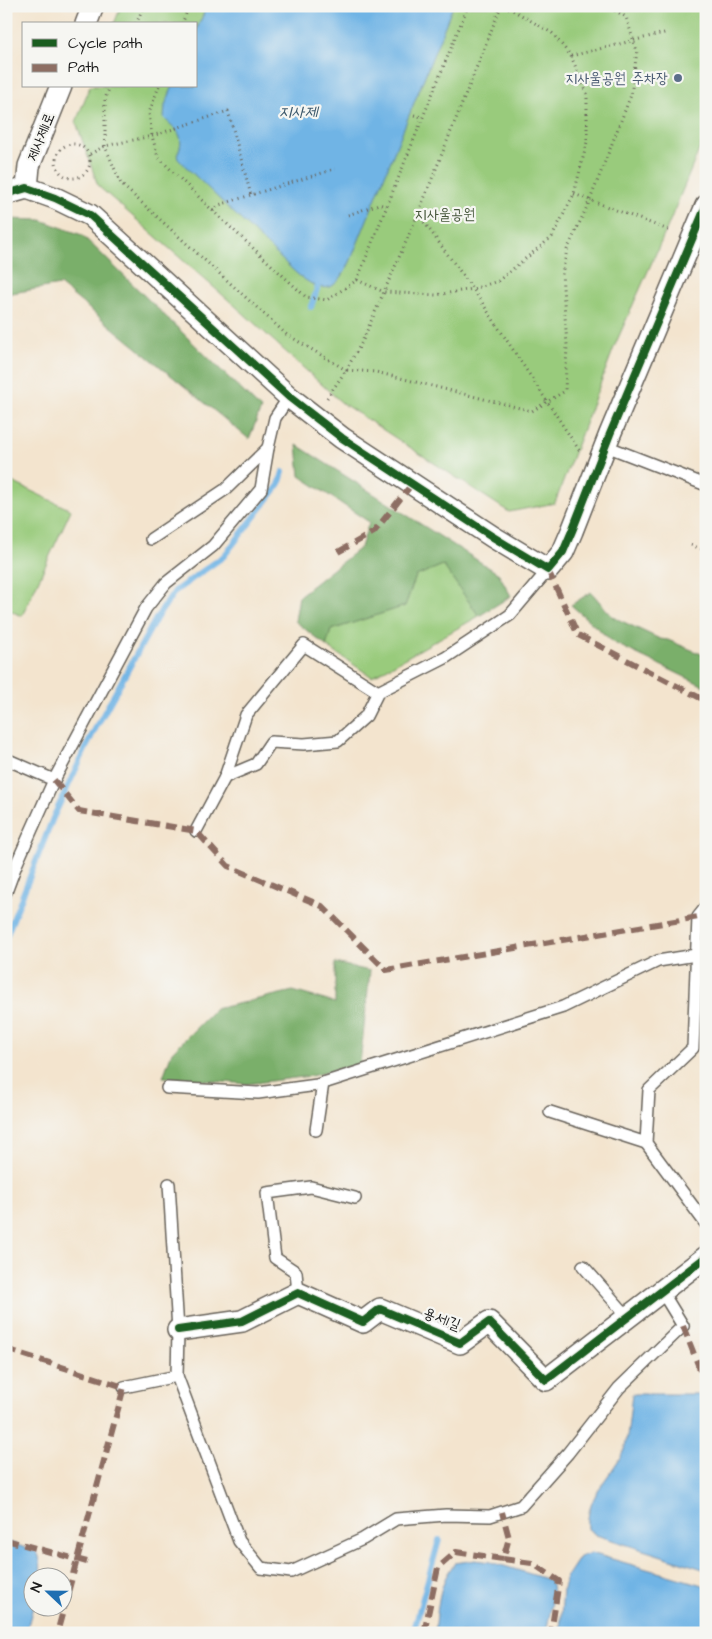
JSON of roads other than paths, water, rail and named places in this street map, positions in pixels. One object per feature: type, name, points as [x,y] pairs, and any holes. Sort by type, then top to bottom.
[{"type":"street","points":[[87,22],[94,6]]},
{"type":"street","name":"제사제1로","points":[[27,188],[29,166],[60,88]]},
{"type":"street","points":[[6,194],[27,188],[55,198],[90,215],[289,396],[342,438],[493,538],[548,570],[563,552],[706,206]]},
{"type":"street","name":"용서1길","points":[[298,1293],[363,1322],[380,1309],[460,1343],[489,1322],[546,1380],[706,1257]]},
{"type":"street","points":[[178,1330],[242,1321],[298,1293]]},
{"type":"lane","points":[[6,892],[54,780],[146,608],[166,582],[213,546],[261,489],[275,418],[289,396]]},
{"type":"lane","points":[[606,446],[706,484]]},
{"type":"lane","points":[[151,539],[226,489],[268,448]]},
{"type":"lane","points":[[225,777],[256,764],[271,742],[304,744],[338,741],[366,716],[378,692],[445,658],[510,614],[548,570]]},
{"type":"lane","points":[[196,831],[225,777],[246,715],[304,645],[378,692]]},
{"type":"lane","points":[[6,759],[54,780]]},
{"type":"lane","points":[[646,1143],[650,1090],[692,1048],[698,917],[706,907]]},
{"type":"lane","points":[[167,1088],[258,1093],[323,1083],[563,1006],[658,961],[696,955]]},
{"type":"lane","points":[[316,1130],[323,1083]]},
{"type":"lane","points":[[550,1112],[646,1143],[706,1224]]},
{"type":"lane","points":[[168,1184],[178,1330],[177,1376],[239,1541],[260,1568],[291,1572],[363,1539],[396,1519],[446,1514],[490,1516],[521,1506],[568,1453],[619,1388],[683,1326],[661,1290]]},
{"type":"lane","points":[[298,1293],[296,1272],[275,1258],[267,1193],[311,1187],[355,1198]]},
{"type":"lane","points":[[583,1266],[627,1316]]},
{"type":"lane","points":[[124,1387],[177,1376]]},
{"type":"water","name":"지사제","points":[[207,6],[453,6],[350,262],[339,280],[333,285],[321,287],[314,285],[296,273],[178,159],[180,137],[179,133],[164,118],[165,105],[172,88],[198,88],[198,26]]},
{"type":"water","points":[[632,1394],[702,1394],[706,1404],[706,1570],[596,1535],[588,1529],[590,1507],[594,1497],[625,1447]]},
{"type":"water","points":[[6,1541],[37,1552],[41,1566],[22,1566],[22,1616],[31,1616],[26,1633],[6,1633]]},
{"type":"water","points":[[591,1553],[706,1586],[706,1633],[560,1633],[563,1588],[567,1575],[579,1557]]},
{"type":"water","points":[[476,1560],[491,1562],[550,1580],[553,1591],[546,1633],[435,1633],[442,1587],[449,1571],[455,1563]]},
{"type":"waterway","points":[[311,307],[318,286]]},
{"type":"waterway","points":[[6,937],[53,818],[93,733],[157,617],[175,591],[224,556],[279,485],[283,472]]},
{"type":"waterway","points":[[413,1633],[439,1540]]},
{"type":"place","name":"지사울공원 주차장","points":[[678,78]]},
{"type":"park label","name":"지사울공원","points":[[445,214]]}]
